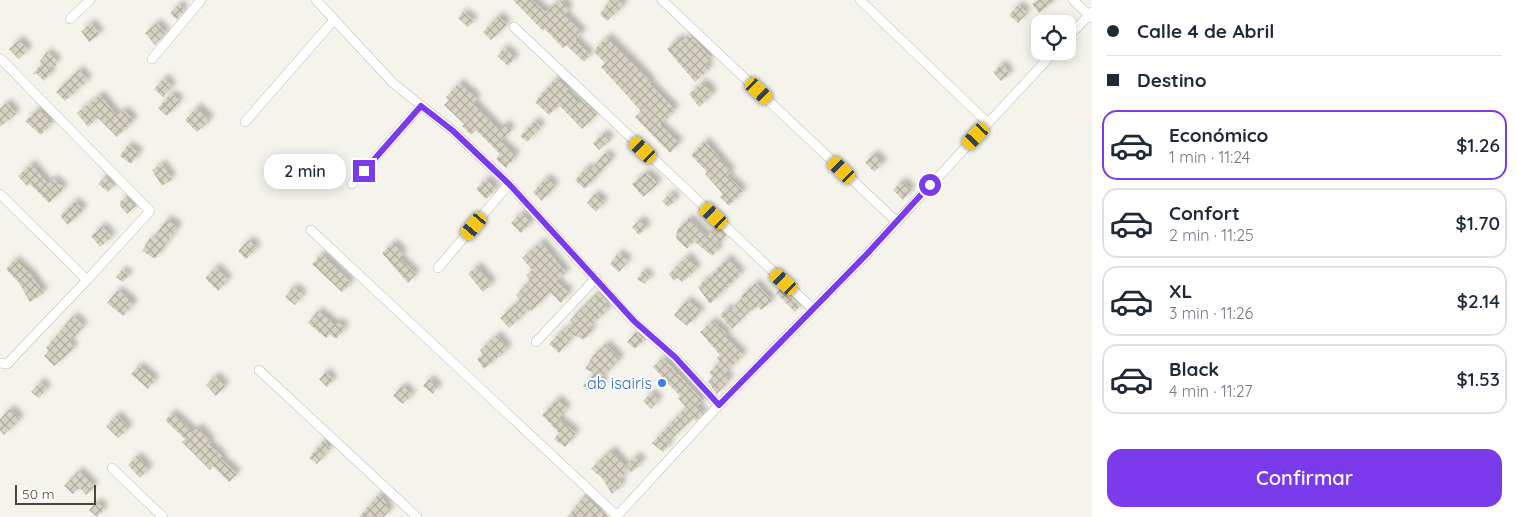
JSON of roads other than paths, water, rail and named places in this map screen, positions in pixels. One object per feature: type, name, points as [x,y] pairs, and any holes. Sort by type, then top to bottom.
[{"type":"street","points":[[70,19],[90,0]]},
{"type":"street","points":[[152,59],[201,0]]},
{"type":"street","points":[[316,0],[392,83],[452,130],[509,184],[634,321],[675,357],[719,405]]},
{"type":"street","points":[[662,0],[897,222]]},
{"type":"street","points":[[860,0],[988,123]]},
{"type":"street","points":[[1072,0],[1091,15],[1076,30]]},
{"type":"street","points":[[245,122],[334,20]]},
{"type":"street","points":[[514,27],[813,309]]},
{"type":"street","points":[[0,58],[150,211],[7,364],[0,362]]},
{"type":"street","points":[[311,230],[617,516],[719,405],[897,222],[1046,60]]},
{"type":"street","points":[[352,184],[421,106]]},
{"type":"street","points":[[438,268],[509,184]]},
{"type":"street","points":[[0,194],[87,280]]},
{"type":"street","points":[[536,342],[596,278]]},
{"type":"street","points":[[259,370],[417,517]]},
{"type":"street","points":[[112,468],[163,517]]},
{"type":"place","name":"ab isairis","points":[[662,383]]}]
